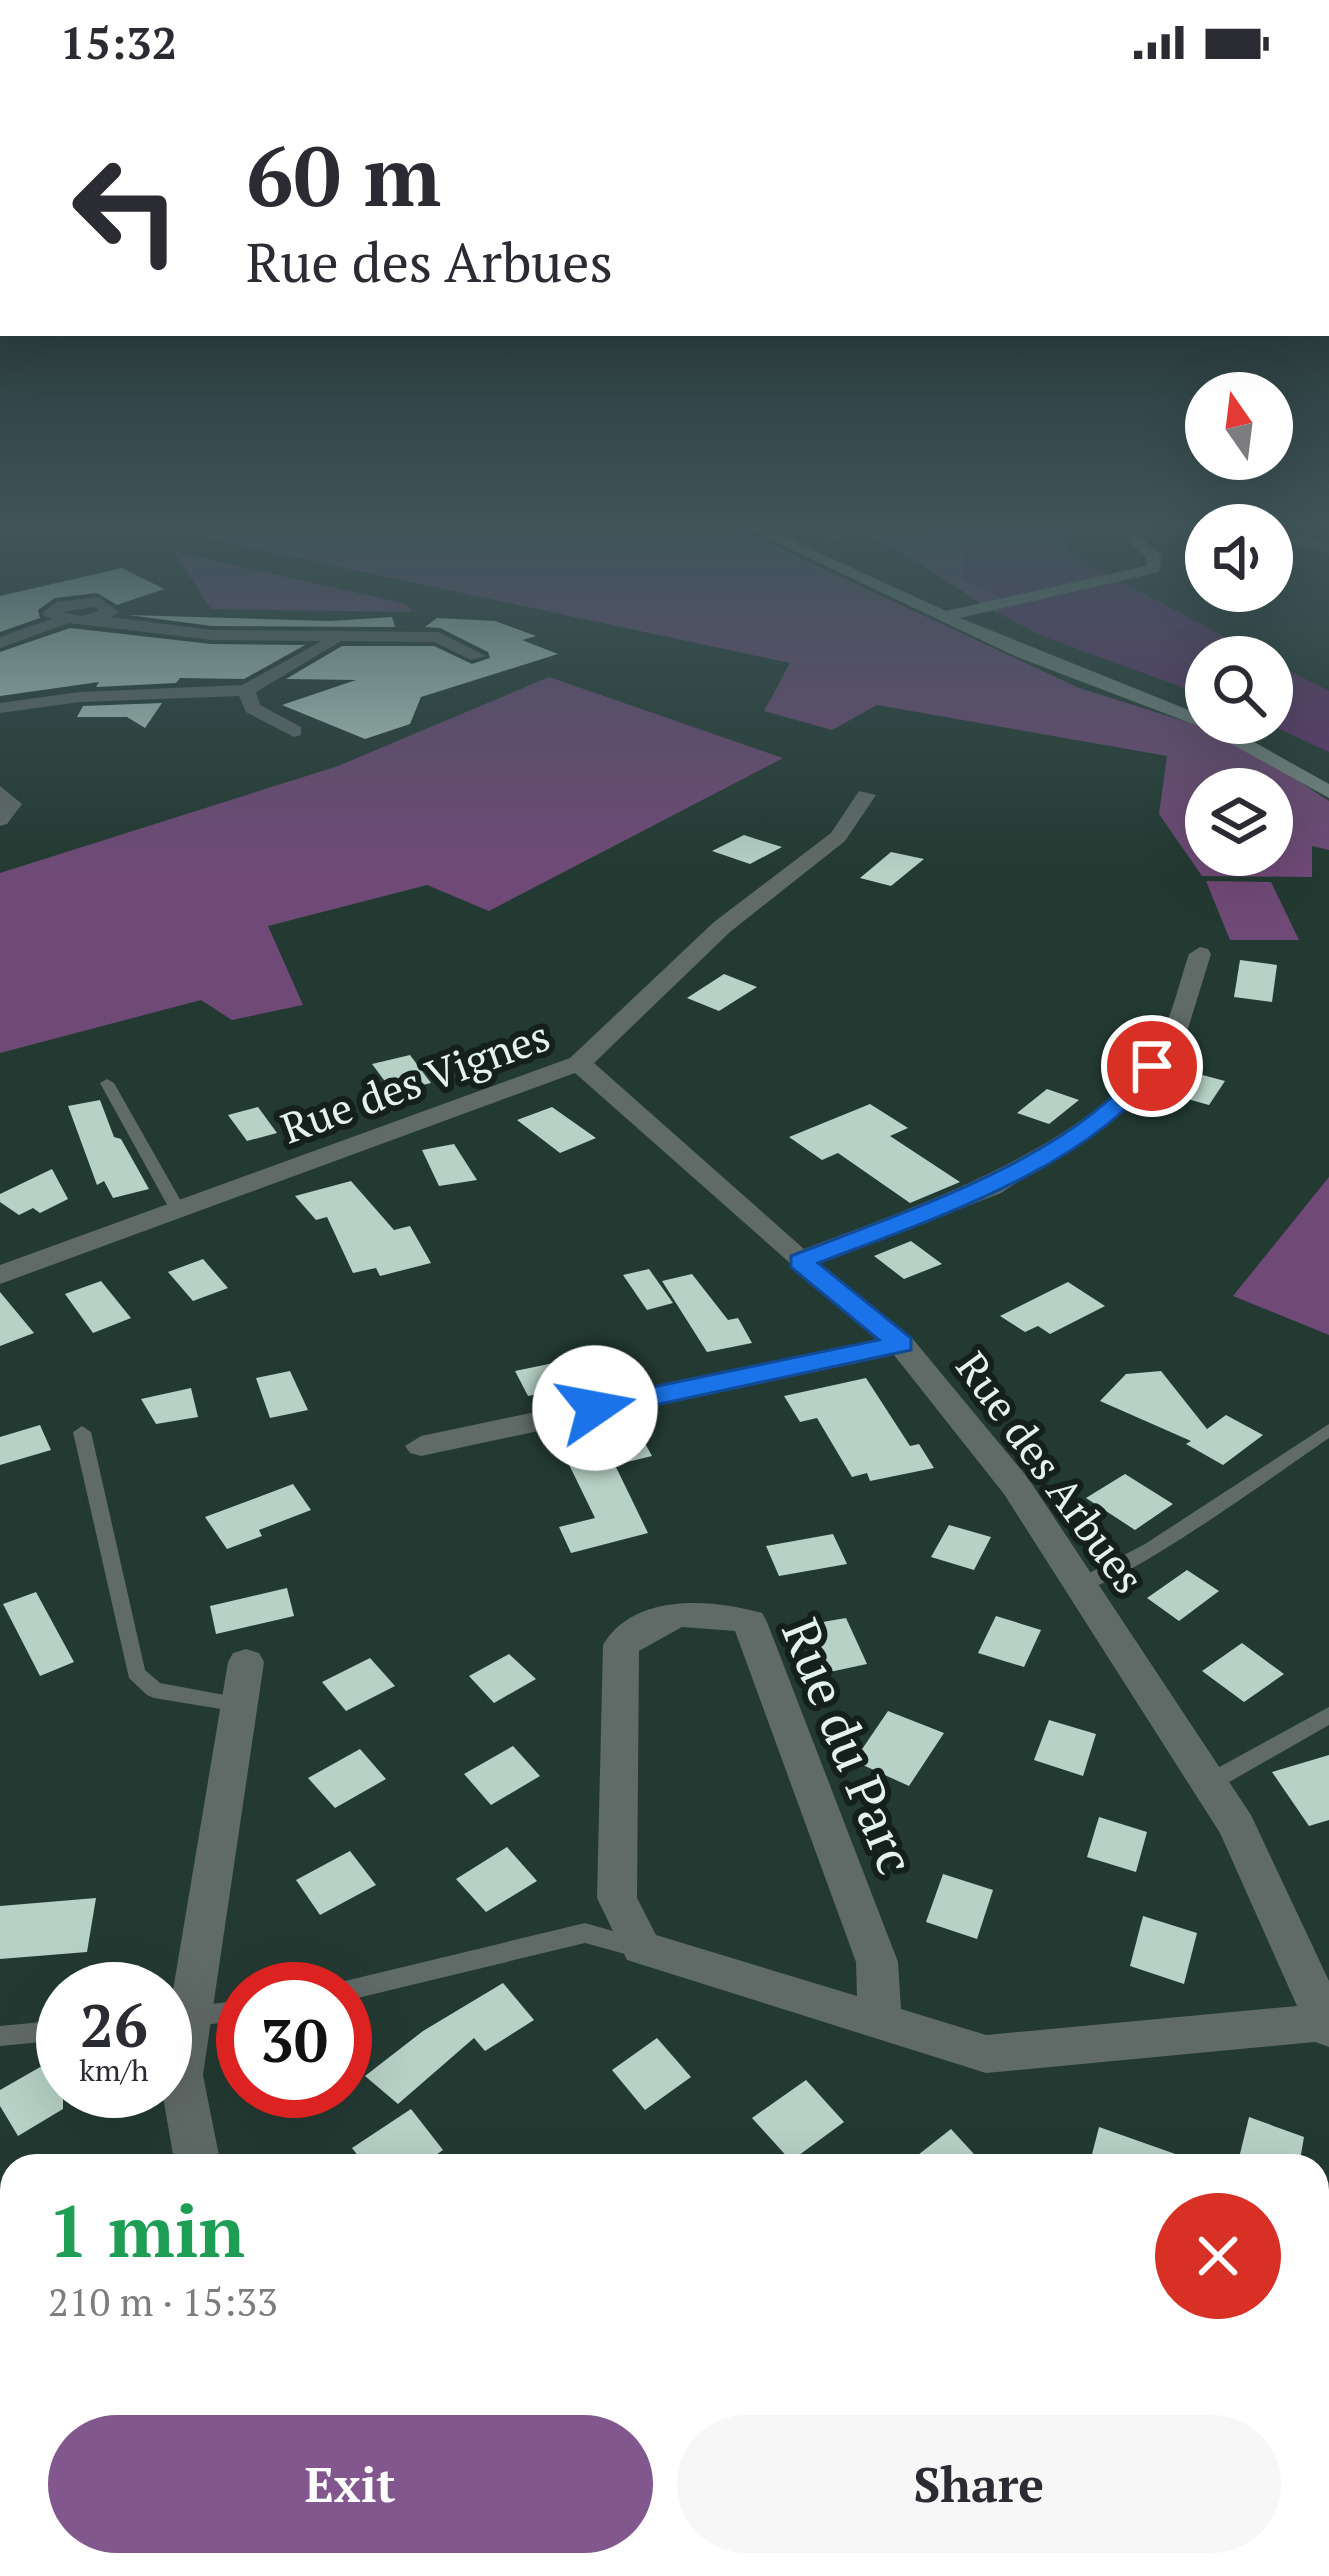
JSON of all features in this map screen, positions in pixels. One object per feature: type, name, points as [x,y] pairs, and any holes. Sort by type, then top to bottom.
[{"type":"main road","points":[[998,641],[1185,715]]},
{"type":"main road","points":[[1243,744],[1329,792]]},
{"type":"street","points":[[0,708],[80,697],[246,690],[312,658],[332,641]]},
{"type":"street","points":[[447,641],[477,656]]},
{"type":"street","points":[[246,690],[252,708],[294,731]]},
{"type":"street","points":[[0,792],[12,804],[0,820]]},
{"type":"street","name":"Rue des Vignes","points":[[0,1275],[579,1063],[722,927],[838,837],[866,795]]},
{"type":"street","points":[[800,1262],[991,1187],[1130,1097],[1174,1035],[1199,954]]},
{"type":"street","name":"Rue des Arbues","points":[[579,1063],[800,1262],[901,1344],[1016,1486],[1237,1826],[1328,2025]]},
{"type":"street","points":[[421,1446],[901,1344]]},
{"type":"street","name":"Rue du Parc","points":[[642,1948],[617,1898],[621,1645],[656,1620],[704,1610],[749,1622],[877,1962],[880,2022]]},
{"type":"street","points":[[188,1962],[245,1662]]},
{"type":"street","points":[[642,1948],[986,2054],[1328,2025]]},
{"type":"street","points":[[189,2118],[196,2154]]},
{"type":"lane","points":[[107,1083],[178,1210]]},
{"type":"lane","points":[[1081,1586],[1152,1549],[1329,1430]]},
{"type":"lane","points":[[82,1432],[136,1673],[154,1690],[239,1704]]},
{"type":"lane","points":[[1209,1784],[1329,1715]]},
{"type":"lane","points":[[372,1984],[585,1933],[642,1948]]},
{"type":"lane","points":[[0,2036],[36,2033]]},
{"type":"shaded area","points":[[688,641],[979,641],[1079,688],[1185,721],[1185,744],[1234,744],[1279,768],[1185,768],[1185,851],[1159,814],[1167,756],[877,705],[832,730],[764,711],[790,663]]},
{"type":"shaded area","points":[[1057,641],[1185,641],[1185,688]]},
{"type":"shaded area","points":[[1293,673],[1329,691],[1329,752],[1293,735]]},
{"type":"shaded area","points":[[549,677],[783,758],[489,911],[427,885],[268,926],[303,1005],[232,1020],[201,1000],[0,1053],[0,873],[338,766]]},
{"type":"shaded area","points":[[1293,777],[1329,801],[1329,850],[1312,846],[1312,877],[1202,876],[1293,876]]},
{"type":"shaded area","points":[[1206,881],[1271,882],[1299,940],[1230,940]]},
{"type":"shaded area","points":[[1329,1177],[1329,1335],[1233,1296]]},
{"type":"building","points":[[31,641],[305,645],[244,679],[180,678],[176,683],[96,687],[99,682],[0,696],[0,652]]},
{"type":"building","points":[[467,641],[525,641],[558,654],[421,697],[410,724],[365,739],[282,705],[356,680],[286,679],[342,646],[434,646],[472,664],[490,658],[488,652]]},
{"type":"building","points":[[162,703],[145,728],[127,717],[77,717],[83,706]]},
{"type":"building","points":[[744,835],[782,847],[750,864],[712,851]]},
{"type":"building","points":[[891,852],[924,859],[891,886],[860,878]]},
{"type":"building","points":[[1240,960],[1277,965],[1272,1002],[1234,997]]},
{"type":"building","points":[[724,974],[757,987],[719,1011],[687,998]]},
{"type":"building","points":[[410,1055],[431,1083],[393,1092],[372,1064]]},
{"type":"building","points":[[1195,1073],[1225,1081],[1209,1105],[1180,1097]]},
{"type":"building","points":[[1047,1089],[1079,1100],[1049,1124],[1017,1113]]},
{"type":"building","points":[[100,1100],[114,1137],[121,1139],[149,1189],[113,1198],[104,1181],[97,1185],[68,1106]]},
{"type":"building","points":[[870,1104],[908,1128],[890,1136],[960,1182],[910,1203],[838,1153],[822,1160],[789,1137]]},
{"type":"building","points":[[258,1107],[277,1133],[247,1141],[228,1115]]},
{"type":"building","points":[[552,1107],[596,1138],[560,1153],[517,1120]]},
{"type":"building","points":[[454,1144],[477,1180],[439,1186],[422,1150]]},
{"type":"building","points":[[52,1169],[68,1199],[40,1213],[33,1208],[19,1215],[0,1202],[0,1194]]},
{"type":"building","points":[[351,1181],[394,1230],[410,1226],[431,1263],[380,1276],[376,1268],[353,1273],[327,1217],[316,1220],[295,1196]]},
{"type":"building","points":[[911,1241],[942,1264],[904,1279],[874,1256]]},
{"type":"building","points":[[203,1259],[228,1288],[193,1301],[168,1272]]},
{"type":"building","points":[[649,1269],[673,1303],[647,1310],[623,1275]]},
{"type":"building","points":[[692,1274],[728,1320],[738,1318],[752,1343],[707,1352],[662,1281]]},
{"type":"building","points":[[101,1281],[131,1318],[93,1333],[65,1294]]},
{"type":"building","points":[[1068,1282],[1105,1306],[1050,1334],[1038,1326],[1025,1332],[1000,1316]]},
{"type":"building","points":[[0,1292],[34,1333],[0,1346]]},
{"type":"building","points":[[573,1359],[587,1384],[528,1396],[515,1371]]},
{"type":"building","points":[[290,1371],[308,1410],[270,1418],[256,1378]]},
{"type":"building","points":[[1161,1371],[1207,1429],[1226,1415],[1263,1435],[1223,1465],[1186,1444],[1191,1441],[1100,1401],[1126,1374]]},
{"type":"building","points":[[866,1378],[910,1446],[919,1444],[934,1468],[870,1481],[867,1473],[852,1477],[817,1418],[800,1422],[784,1396]]},
{"type":"building","points":[[191,1388],[198,1417],[156,1424],[141,1399]]},
{"type":"building","points":[[40,1425],[51,1450],[0,1465],[0,1437]]},
{"type":"building","points":[[636,1427],[652,1456],[615,1465],[648,1533],[571,1553],[559,1527],[595,1518],[559,1444]]},
{"type":"building","points":[[1125,1474],[1173,1504],[1135,1530],[1086,1498]]},
{"type":"building","points":[[293,1484],[311,1510],[259,1530],[262,1536],[227,1549],[205,1517]]},
{"type":"building","points":[[949,1525],[991,1537],[974,1570],[931,1557]]},
{"type":"building","points":[[833,1534],[847,1564],[779,1576],[766,1546]]},
{"type":"building","points":[[1187,1570],[1219,1591],[1179,1621],[1147,1598]]},
{"type":"building","points":[[287,1588],[294,1616],[216,1634],[210,1606]]},
{"type":"building","points":[[36,1592],[74,1662],[40,1676],[3,1604]]},
{"type":"building","points":[[996,1616],[1041,1630],[1024,1667],[978,1653]]},
{"type":"building","points":[[846,1618],[867,1664],[825,1673],[805,1625]]},
{"type":"building","points":[[1242,1643],[1284,1674],[1244,1702],[1202,1671]]},
{"type":"building","points":[[509,1654],[536,1679],[494,1703],[469,1676]]},
{"type":"building","points":[[370,1658],[395,1686],[346,1711],[322,1682]]},
{"type":"building","points":[[888,1711],[944,1733],[909,1786],[854,1761]]},
{"type":"building","points":[[1049,1720],[1096,1734],[1083,1776],[1034,1760]]},
{"type":"building","points":[[513,1746],[540,1776],[491,1805],[464,1774]]},
{"type":"building","points":[[360,1749],[386,1779],[335,1808],[308,1778]]},
{"type":"building","points":[[1329,1755],[1329,1820],[1309,1826],[1272,1772]]},
{"type":"building","points":[[1099,1817],[1147,1832],[1136,1872],[1087,1857]]},
{"type":"building","points":[[507,1847],[537,1881],[486,1912],[456,1879]]},
{"type":"building","points":[[350,1851],[376,1885],[320,1915],[296,1880]]},
{"type":"building","points":[[943,1874],[993,1890],[977,1939],[926,1922]]},
{"type":"building","points":[[96,1898],[87,1952],[0,1959],[0,1906]]},
{"type":"building","points":[[1143,1916],[1197,1933],[1184,1984],[1130,1966]]},
{"type":"building","points":[[503,1983],[534,2020],[485,2051],[474,2038],[398,2104],[372,2082],[372,2071],[423,2031]]},
{"type":"building","points":[[657,2038],[691,2077],[645,2110],[612,2070]]},
{"type":"building","points":[[36,2069],[36,2118],[48,2118],[18,2136],[0,2106],[0,2090]]},
{"type":"building","points":[[806,2080],[844,2122],[801,2154],[785,2154],[752,2118]]},
{"type":"building","points":[[411,2109],[443,2150],[437,2154],[357,2154],[352,2148]]},
{"type":"building","points":[[1249,2117],[1304,2137],[1301,2154],[1240,2154]]},
{"type":"building","points":[[1099,2127],[1175,2154],[1092,2154]]},
{"type":"building","points":[[951,2129],[974,2154],[919,2154]]},
{"type":"route","points":[[595,1408],[901,1344],[800,1262],[991,1187],[1130,1097],[1152,1066]]}]
